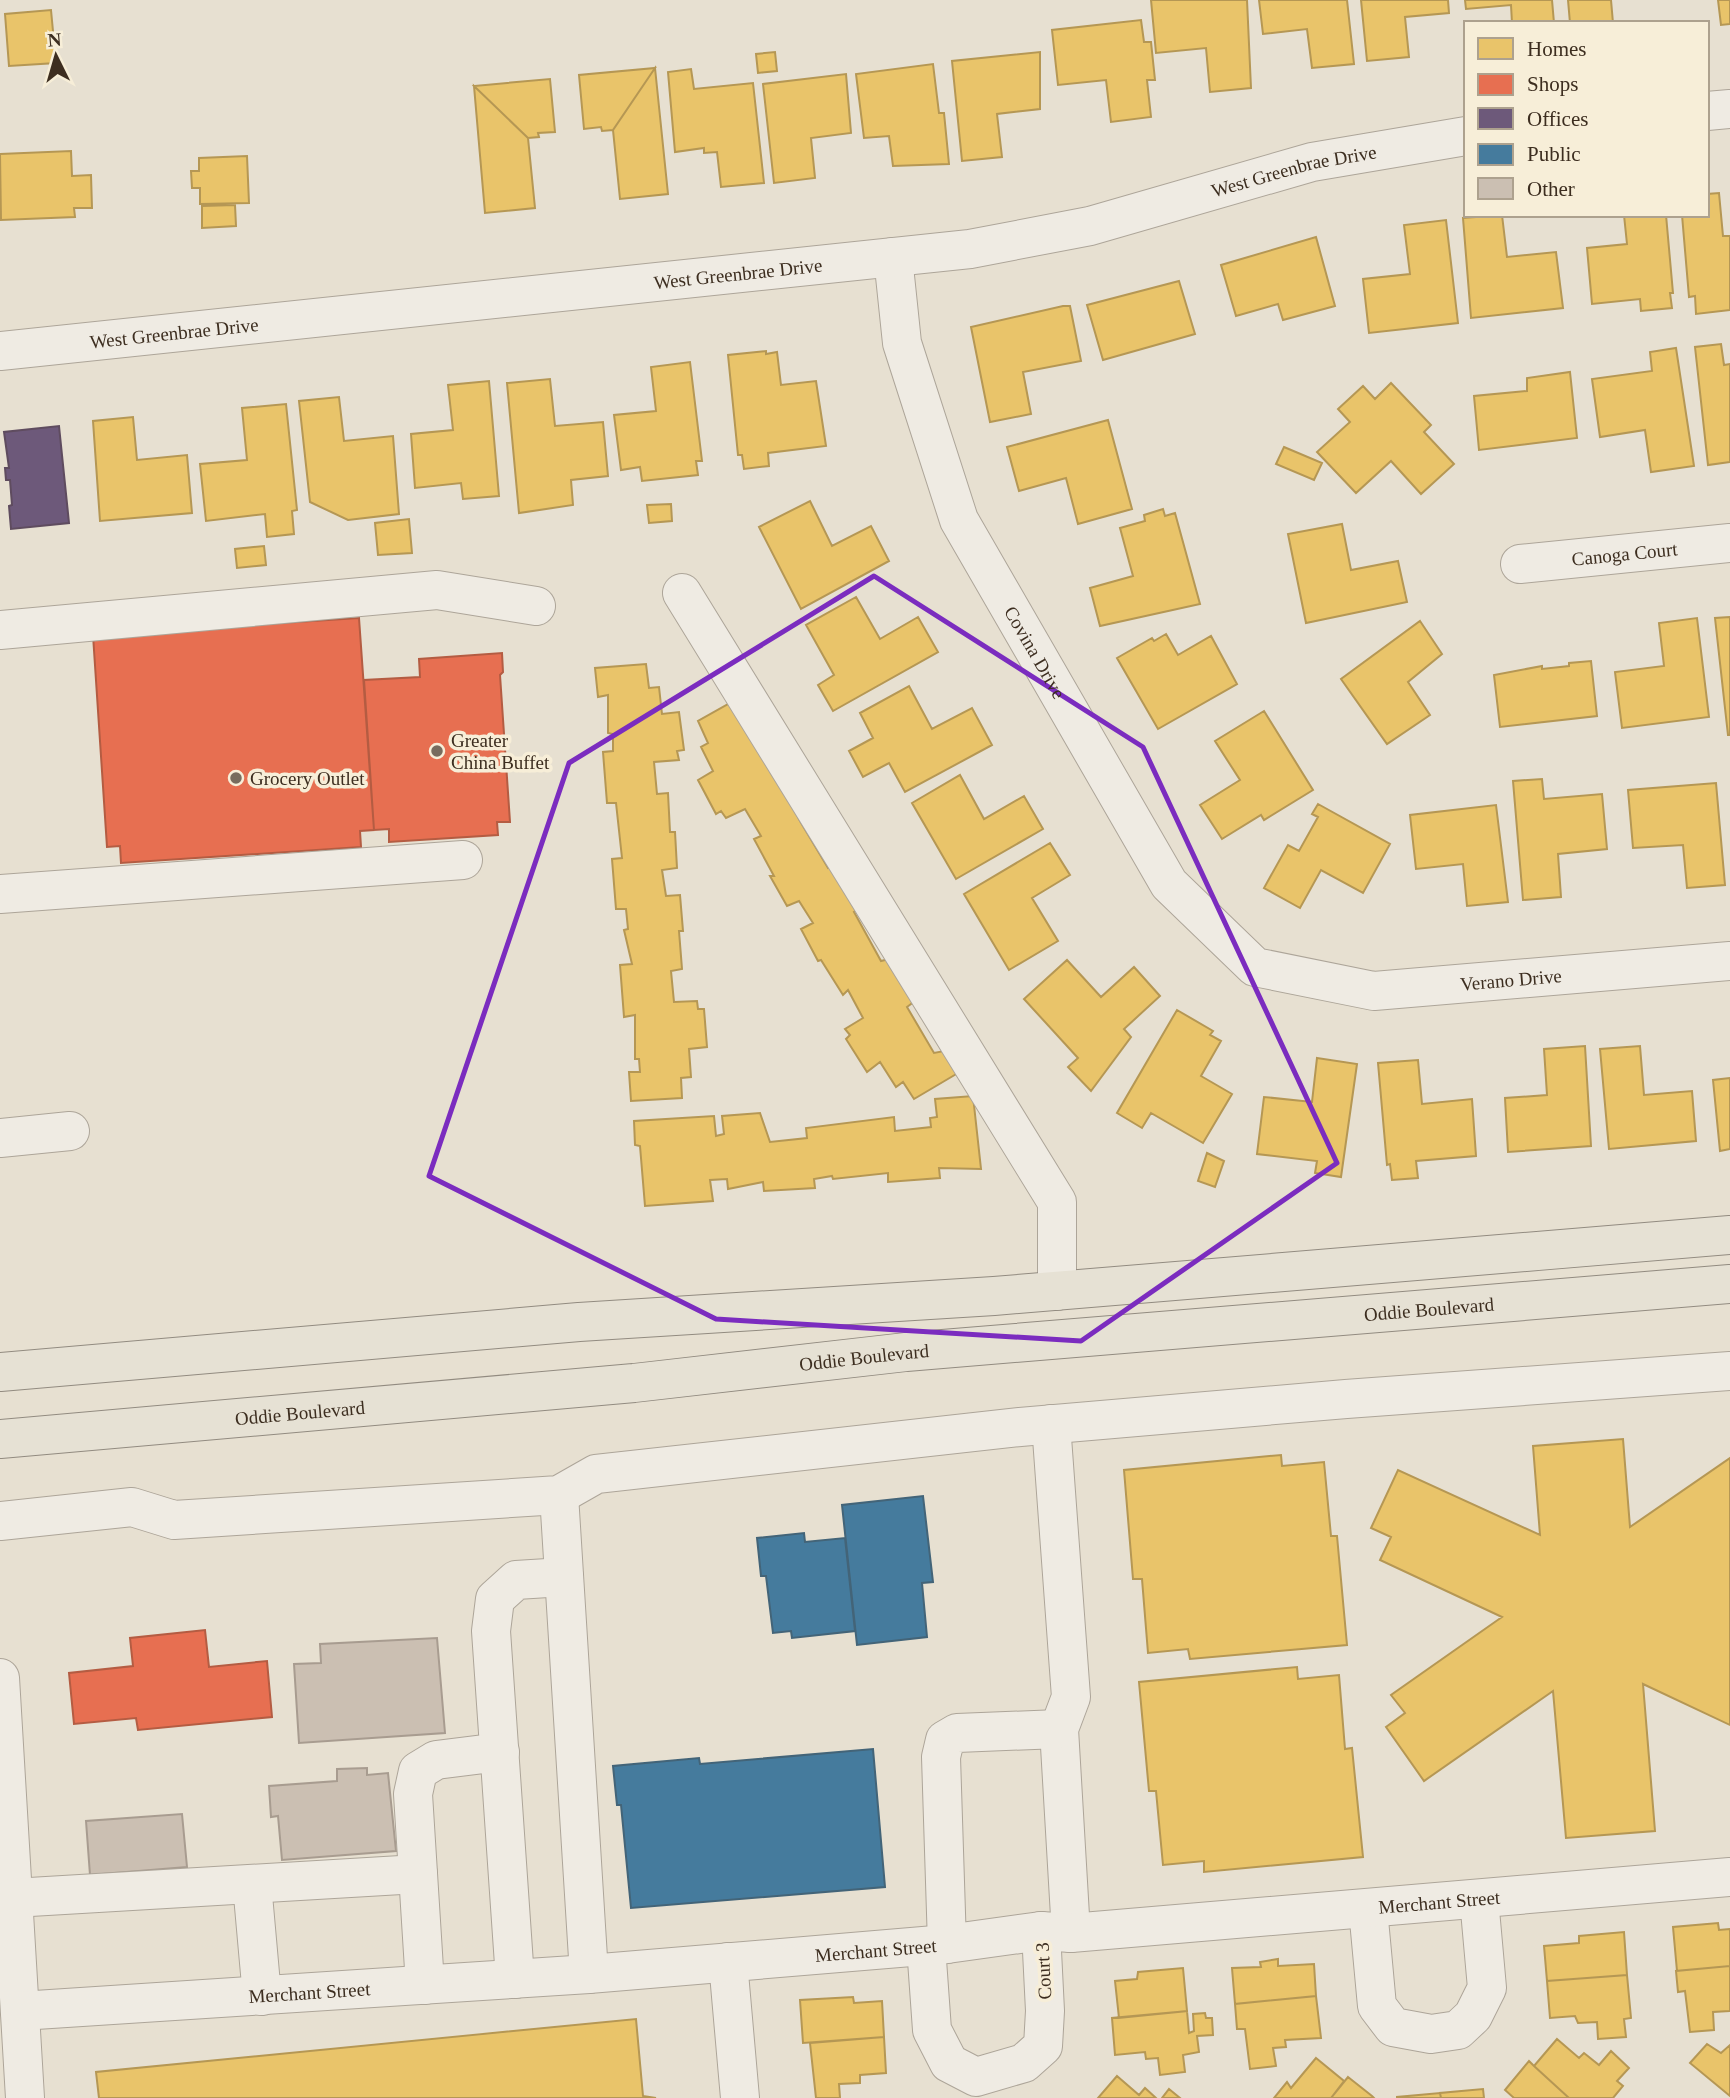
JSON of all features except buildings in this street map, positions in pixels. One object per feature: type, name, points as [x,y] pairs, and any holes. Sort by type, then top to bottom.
[{"type":"main road","points":[[0,1372],[579,1322],[1057,1291],[1730,1235]]},
{"type":"main road","name":"Oddie Boulevard","points":[[0,1439],[634,1383],[906,1352],[1730,1284]]},
{"type":"street","points":[[1709,111],[1730,109]]},
{"type":"street","name":"West Greenbrae Drive","points":[[0,351],[970,249],[1090,226],[1312,162],[1464,136]]},
{"type":"street","name":"Covina Drive","points":[[893,257],[902,343],[959,520],[1169,884],[1255,967],[1292,974]]},
{"type":"street","name":"Canoga Court","points":[[1520,564],[1730,542]]},
{"type":"street","points":[[0,630],[436,590],[536,606]]},
{"type":"street","points":[[682,593],[1057,1202],[1057,1291]]},
{"type":"street","points":[[0,894],[463,860]]},
{"type":"street","name":"Verano Drive","points":[[1292,974],[1374,991],[1730,961]]},
{"type":"street","points":[[0,1138],[70,1131]]},
{"type":"street","points":[[0,1521],[132,1507],[174,1520],[559,1495],[596,1474],[1051,1424],[1730,1371]]},
{"type":"street","points":[[1051,1424],[1071,1697],[1059,1729]]},
{"type":"street","points":[[559,1495],[589,1974]]},
{"type":"street","points":[[515,1979],[491,1631],[495,1599],[516,1580],[564,1577]]},
{"type":"street","points":[[0,1678],[3,1793],[13,1898],[14,2024],[25,2098]]},
{"type":"street","name":"Court 3","points":[[1059,1729],[1056,1932],[1043,2046],[1024,2063],[976,2077],[949,2063],[932,2030],[941,1757],[945,1740],[957,1733],[1059,1729]]},
{"type":"street","points":[[425,1985],[413,1794],[418,1771],[436,1760],[500,1752]]},
{"type":"street","points":[[13,1898],[418,1874]]},
{"type":"street","name":"Merchant Street","points":[[14,2024],[262,1996],[589,1974],[936,1945],[1056,1932],[1368,1909],[1730,1877]]},
{"type":"street","points":[[252,1884],[262,1996]]},
{"type":"street","points":[[1368,1909],[1377,2006],[1392,2027],[1431,2034],[1458,2030],[1473,2016],[1487,1988],[1479,1899]]},
{"type":"street","points":[[728,1962],[740,2098]]},
{"type":"highlighted area","points":[[874,576],[1143,747],[1337,1163],[1081,1341],[716,1319],[429,1176],[569,763]]},
{"type":"place","name":"Greater China Buffet","points":[[437,751]]},
{"type":"place","name":"Grocery Outlet","points":[[236,778]]}]
